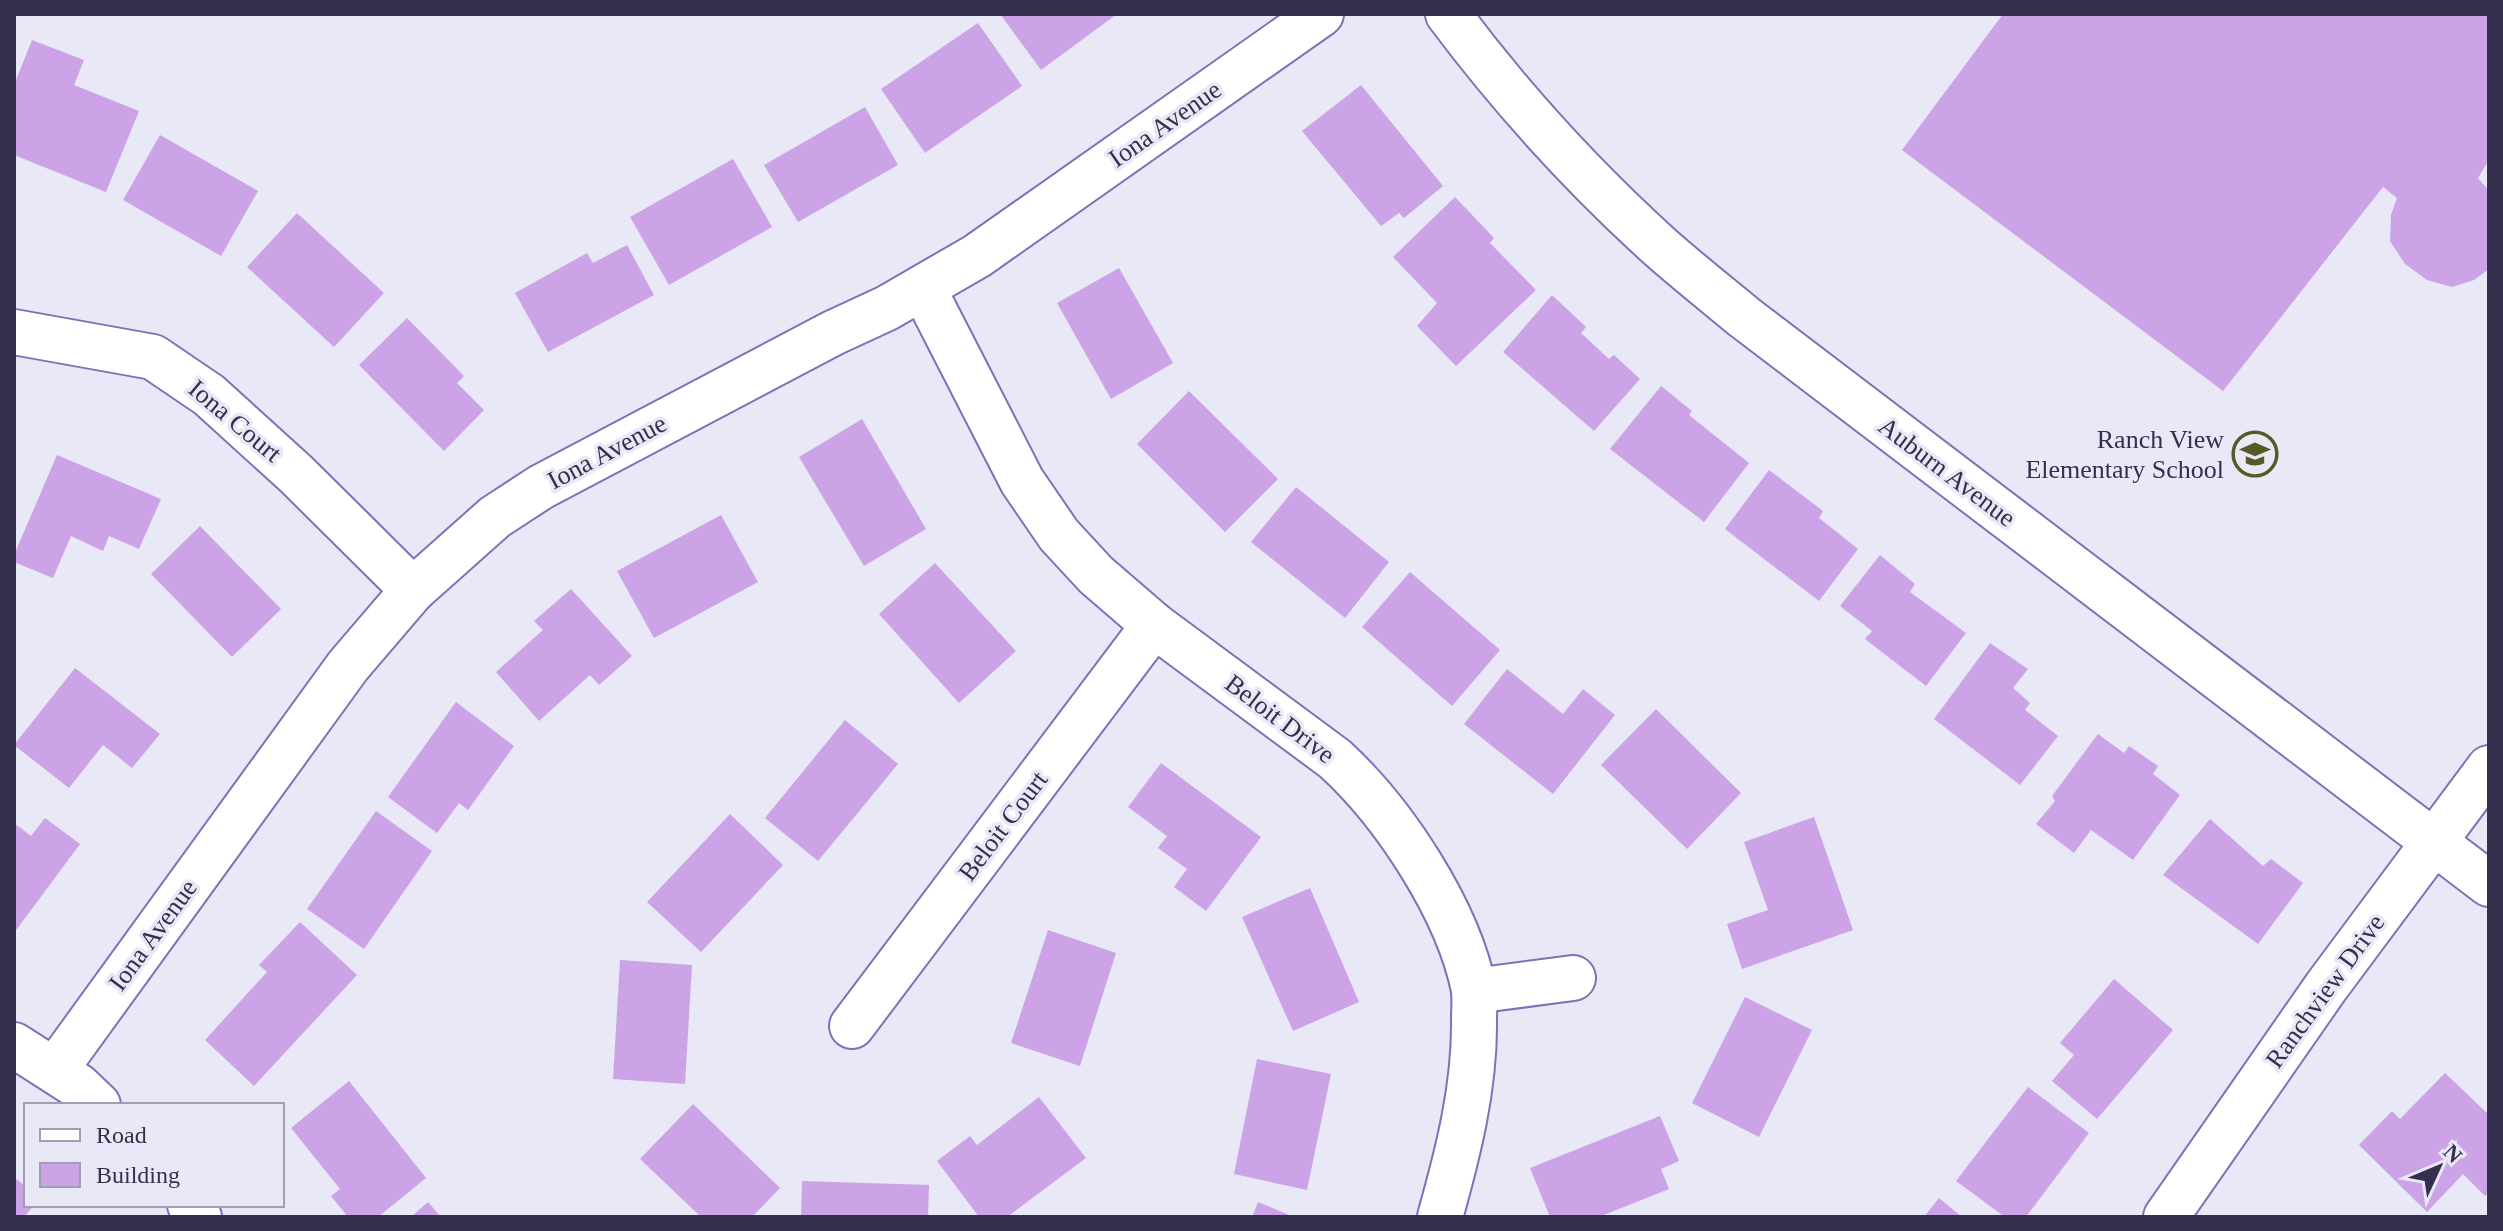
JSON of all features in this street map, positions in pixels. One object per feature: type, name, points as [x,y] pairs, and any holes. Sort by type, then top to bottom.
[{"type":"street","name":"Iona Avenue","points":[[55,1070],[348,666],[413,590],[495,517],[541,487],[923,288],[977,256],[1321,14]]},
{"type":"street","name":"Auburn Avenue","points":[[1448,14],[1476,51],[1570,157],[1658,245],[1707,286],[2489,884]]},
{"type":"street","name":"Beloit Drive","points":[[923,288],[1022,481],[1059,535],[1096,575],[1154,625],[1335,759],[1381,806],[1406,840],[1440,901],[1474,991],[1473,1066],[1461,1135],[1440,1217]]},
{"type":"street","name":"Iona Court","points":[[14,332],[153,357],[209,395],[296,474],[413,590]]},
{"type":"street","name":"Beloit Court","points":[[852,1026],[1154,625]]},
{"type":"street","name":"Ranchview Drive","points":[[2166,1217],[2326,987],[2489,768]]},
{"type":"street","points":[[1474,991],[1573,978]]},
{"type":"street","points":[[14,1045],[55,1070],[96,1103]]},
{"type":"building","points":[[1000,14],[1117,14],[1041,70]]},
{"type":"building","points":[[2003,14],[2489,14],[2489,164],[2478,178],[2489,191],[2489,269],[2474,280],[2452,287],[2427,280],[2405,264],[2390,241],[2391,215],[2397,198],[2383,187],[2223,391],[1902,150]]},
{"type":"building","points":[[978,23],[1022,86],[925,153],[881,89]]},
{"type":"building","points":[[32,40],[84,60],[74,85],[139,111],[106,192],[14,155],[14,85]]},
{"type":"building","points":[[1361,85],[1443,186],[1404,218],[1399,213],[1381,226],[1302,131]]},
{"type":"building","points":[[865,107],[898,165],[798,222],[764,165]]},
{"type":"building","points":[[160,135],[258,191],[221,256],[123,200]]},
{"type":"building","points":[[733,159],[772,227],[669,285],[630,217]]},
{"type":"building","points":[[1455,197],[1494,238],[1490,243],[1536,290],[1456,366],[1417,326],[1437,303],[1393,257]]},
{"type":"building","points":[[297,213],[384,293],[334,347],[247,267]]},
{"type":"building","points":[[627,245],[654,295],[548,352],[515,293],[587,253],[593,263]]},
{"type":"building","points":[[1119,268],[1173,363],[1111,399],[1057,303]]},
{"type":"building","points":[[1552,295],[1586,327],[1581,333],[1609,359],[1614,355],[1640,379],[1594,431],[1503,352]]},
{"type":"building","points":[[407,318],[464,376],[457,383],[484,410],[444,451],[359,365]]},
{"type":"building","points":[[1661,386],[1692,411],[1689,415],[1749,463],[1704,522],[1610,449]]},
{"type":"building","points":[[1189,391],[1278,479],[1225,532],[1137,444]]},
{"type":"building","points":[[862,419],[926,529],[864,566],[799,457]]},
{"type":"building","points":[[57,455],[161,499],[139,549],[109,536],[103,551],[71,536],[53,578],[14,562],[14,555]]},
{"type":"building","points":[[1769,470],[1823,511],[1819,518],[1858,549],[1819,601],[1725,529]]},
{"type":"building","points":[[1296,487],[1389,562],[1345,618],[1251,542]]},
{"type":"building","points":[[721,515],[758,582],[654,638],[617,571]]},
{"type":"building","points":[[200,526],[281,609],[232,657],[151,574]]},
{"type":"building","points":[[1880,555],[1915,584],[1910,592],[1966,633],[1926,686],[1865,639],[1872,631],[1840,606]]},
{"type":"building","points":[[935,563],[1016,651],[959,703],[879,614]]},
{"type":"building","points":[[1410,572],[1500,650],[1452,706],[1362,627]]},
{"type":"building","points":[[571,589],[632,656],[599,685],[590,675],[539,721],[496,672],[543,630],[534,621]]},
{"type":"building","points":[[1990,643],[2028,669],[2013,688],[2030,703],[2025,710],[2058,736],[2020,785],[1934,719]]},
{"type":"building","points":[[75,668],[160,734],[132,768],[103,745],[69,788],[14,745]]},
{"type":"building","points":[[1507,669],[1563,714],[1583,689],[1615,715],[1553,794],[1464,724]]},
{"type":"building","points":[[456,702],[514,746],[468,810],[459,803],[437,833],[388,797]]},
{"type":"building","points":[[1656,709],[1741,793],[1687,849],[1601,765]]},
{"type":"building","points":[[845,720],[898,764],[818,861],[765,818]]},
{"type":"building","points":[[2098,734],[2124,753],[2129,746],[2158,766],[2153,774],[2180,795],[2133,860],[2091,830],[2074,853],[2036,824],[2055,801],[2052,796]]},
{"type":"building","points":[[1161,763],[1261,837],[1206,911],[1174,887],[1187,869],[1158,848],[1167,836],[1128,807]]},
{"type":"building","points":[[376,811],[432,851],[364,949],[307,909]]},
{"type":"building","points":[[730,814],[783,865],[701,952],[647,902]]},
{"type":"building","points":[[1814,817],[1853,930],[1742,969],[1727,924],[1768,910],[1744,842]]},
{"type":"building","points":[[45,818],[80,844],[14,933],[14,823],[31,836]]},
{"type":"building","points":[[2210,819],[2263,866],[2271,859],[2303,883],[2258,944],[2163,875]]},
{"type":"building","points":[[1310,888],[1359,1002],[1293,1031],[1242,917]]},
{"type":"building","points":[[300,922],[357,975],[254,1086],[205,1040],[267,972],[259,965]]},
{"type":"building","points":[[1048,930],[1116,953],[1080,1066],[1011,1043]]},
{"type":"building","points":[[620,960],[692,965],[685,1084],[613,1079]]},
{"type":"building","points":[[2114,979],[2173,1030],[2097,1119],[2052,1081],[2074,1055],[2060,1043]]},
{"type":"building","points":[[1745,997],[1812,1030],[1759,1137],[1692,1103]]},
{"type":"building","points":[[1257,1059],[1331,1074],[1307,1190],[1234,1174]]},
{"type":"building","points":[[2445,1073],[2489,1115],[2489,1192],[2485,1196],[2463,1174],[2427,1212],[2359,1145],[2392,1111],[2400,1119]]},
{"type":"building","points":[[349,1081],[426,1178],[378,1217],[348,1217],[331,1196],[340,1189],[291,1128]]},
{"type":"building","points":[[2028,1087],[2089,1133],[2026,1217],[2005,1217],[1956,1181]]},
{"type":"building","points":[[1039,1097],[1086,1158],[1007,1217],[979,1217],[937,1161],[970,1136],[977,1145]]},
{"type":"building","points":[[693,1104],[780,1188],[752,1217],[701,1217],[640,1159]]},
{"type":"building","points":[[1660,1116],[1679,1161],[1661,1169],[1669,1189],[1599,1217],[1550,1217],[1530,1168]]},
{"type":"building","points":[[14,1177],[24,1185],[24,1207],[32,1207],[24,1217],[14,1217]]},
{"type":"building","points":[[802,1181],[929,1185],[928,1217],[801,1217]]},
{"type":"building","points":[[1939,1198],[1962,1217],[1924,1217]]},
{"type":"building","points":[[428,1202],[441,1217],[411,1217]]},
{"type":"building","points":[[1258,1202],[1294,1217],[1252,1217]]},
{"type":"place","name":"Ranch View Elementary School","points":[[2255,454]]}]
